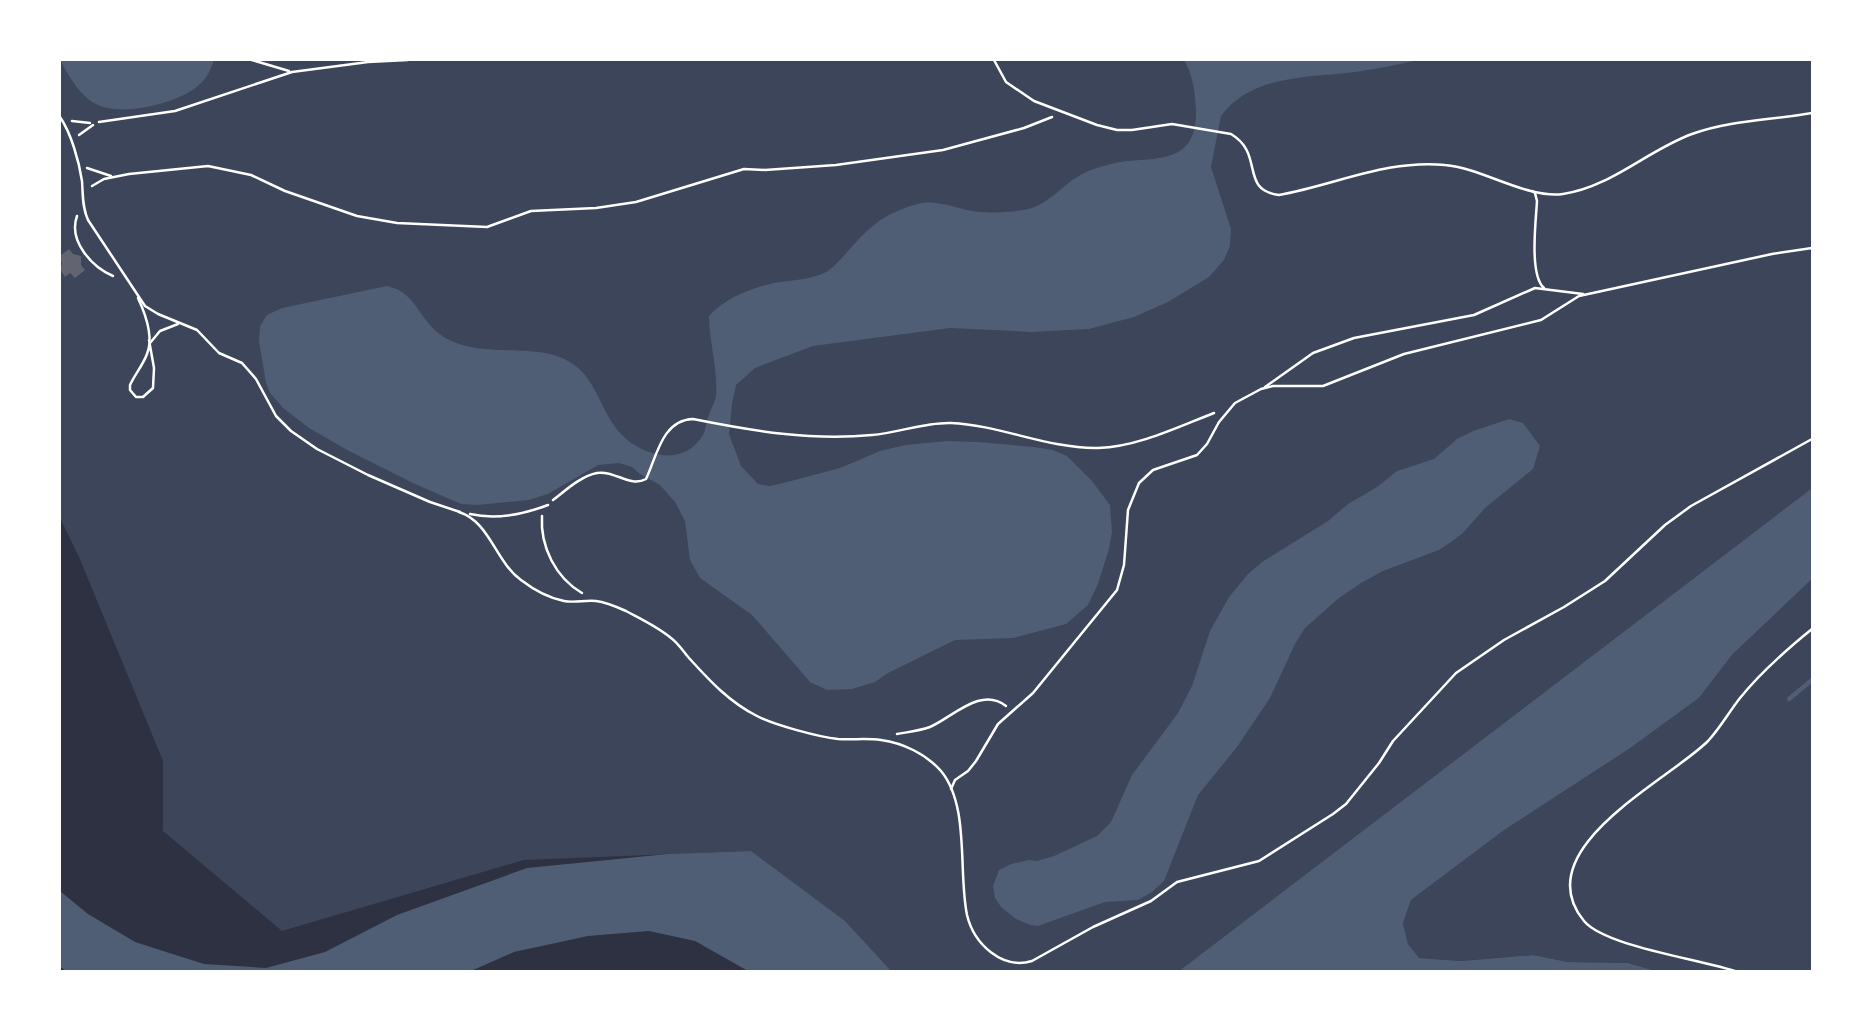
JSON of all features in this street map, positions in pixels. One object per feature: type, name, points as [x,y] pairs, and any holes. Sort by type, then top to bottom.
[{"type":"lane","points":[[251,60],[292,72]]},
{"type":"lane","points":[[99,122],[175,111],[292,72],[368,62],[408,60]]},
{"type":"lane","points":[[994,60],[1006,82],[1034,101],[1065,114],[1117,130],[1172,124],[1231,134],[1250,152],[1255,181],[1272,194],[1296,192],[1376,170],[1419,164],[1460,167],[1531,190],[1560,195],[1592,186],[1695,133],[1727,125],[1812,113]]},
{"type":"lane","points":[[62,118],[76,156],[81,176],[83,206],[92,228],[145,306],[197,330],[219,353],[242,363],[250,370],[276,416],[304,441],[337,461],[368,475],[430,502],[471,516],[480,523],[502,561],[526,584],[546,595],[566,601],[597,601],[625,611],[672,639],[711,682],[731,700],[758,717],[837,739],[881,740],[914,750],[927,758],[942,772],[959,812],[967,915],[977,936],[993,955],[1009,963],[1032,961],[1093,927],[1151,901],[1177,882],[1259,860],[1333,814],[1346,804],[1393,741],[1456,673],[1504,640],[1555,613],[1605,581],[1665,526],[1692,506],[1812,439]]},
{"type":"lane","points":[[1531,190],[1537,201],[1535,248],[1538,278],[1544,288]]},
{"type":"lane","points":[[1537,201],[1547,193]]},
{"type":"lane","points":[[1262,389],[1273,386],[1323,386],[1404,354],[1541,320],[1562,309],[1574,298],[1587,294],[1759,256],[1812,248]]},
{"type":"lane","points":[[1530,290],[1538,278]]},
{"type":"lane","points":[[129,283],[144,311],[150,342],[154,368],[153,388],[142,397],[136,397],[130,390],[130,384],[147,356],[150,342],[160,331],[181,324]]},
{"type":"lane","points":[[951,789],[955,780],[976,761],[998,724],[1033,693],[1117,590],[1124,565],[1128,510],[1139,483],[1153,470],[1196,455],[1208,444],[1219,422],[1235,403],[1262,389],[1330,345],[1474,314],[1530,290],[1544,288],[1587,294]]},
{"type":"lane","points":[[459,512],[506,517],[548,505]]},
{"type":"path","points":[[83,199],[93,185],[114,177],[186,166],[208,166],[251,175],[285,191],[358,216],[397,223],[487,227],[531,211],[596,208],[635,202],[744,169],[836,165],[943,150],[1065,114]]},
{"type":"path","points":[[62,118],[80,123],[99,122]]},
{"type":"path","points":[[74,151],[79,134],[99,122]]},
{"type":"path","points":[[76,156],[83,166],[114,177]]},
{"type":"path","points":[[83,206],[75,219],[74,228],[78,241],[96,267],[129,283]]},
{"type":"path","points":[[597,601],[563,578],[550,559],[541,529],[542,517],[548,505],[577,483],[597,473],[607,472],[637,483],[643,482],[667,431],[682,419],[790,436],[830,438],[873,435],[947,423],[975,425],[1035,439],[1097,448],[1115,446],[1175,429],[1235,403]]},
{"type":"path","points":[[1738,971],[1620,942],[1600,934],[1584,922],[1574,906],[1571,871],[1578,854],[1600,826],[1693,754],[1709,739],[1759,676],[1784,651],[1812,629]]},
{"type":"path","points":[[887,737],[921,730],[984,699],[994,699],[1015,711]]},
{"type":"shaded area","points":[[60,60],[1812,60],[1812,488],[1179,971],[889,971],[751,851],[524,860],[282,931],[163,831],[163,761],[79,557],[60,518]]},
{"type":"shaded area","points":[[60,60],[214,60],[203,81],[180,97],[152,106],[122,109],[98,105],[86,97]]},
{"type":"shaded area","points":[[1184,60],[1418,60],[1363,71],[1282,80],[1249,92],[1234,102],[1221,116],[1211,167],[1231,229],[1230,246],[1224,260],[1209,277],[1168,302],[1134,317],[1089,329],[1031,332],[950,328],[813,346],[755,368],[736,385],[732,404],[729,434],[741,466],[758,484],[770,486],[840,468],[880,451],[905,445],[948,441],[978,442],[1034,447],[1053,450],[1067,456],[1092,481],[1110,505],[1112,532],[1098,584],[1088,605],[1066,624],[1013,638],[955,640],[875,682],[852,689],[827,690],[810,682],[752,615],[700,578],[690,560],[685,521],[675,502],[660,485],[632,467],[619,463],[598,465],[548,494],[529,500],[461,504],[349,451],[309,428],[283,408],[270,393],[266,383],[259,341],[260,326],[267,315],[282,308],[387,286],[407,296],[433,328],[454,342],[484,349],[546,353],[573,364],[588,379],[614,426],[630,442],[651,453],[662,455],[685,452],[703,435],[715,398],[716,375],[709,316],[715,310],[731,299],[756,288],[826,272],[872,227],[907,207],[933,203],[981,212],[1023,210],[1041,204],[1091,170],[1176,153],[1191,139],[1195,126],[1194,91]]},
{"type":"shaded area","points":[[1509,419],[1523,423],[1540,446],[1533,469],[1485,508],[1463,533],[1451,542],[1439,550],[1383,571],[1361,583],[1305,628],[1270,698],[1237,747],[1198,795],[1164,881],[1138,900],[1105,902],[1038,926],[1016,919],[1001,907],[995,898],[993,886],[999,870],[1011,864],[1054,856],[1097,836],[1111,822],[1132,775],[1178,713],[1192,686],[1210,631],[1229,597],[1248,574],[1397,471],[1434,459],[1457,439]]},
{"type":"shaded area","points":[[1812,488],[1812,579],[1732,655],[1699,698],[1629,749],[1503,831],[1411,900],[1403,923],[1408,944],[1419,958],[1461,961],[1533,955],[1568,962],[1628,963],[1656,971],[1179,971]]},
{"type":"shaded area","points":[[1812,579],[1812,971],[1656,971],[1628,963],[1568,962],[1533,955],[1461,961],[1418,958],[1408,944],[1403,922],[1411,900],[1503,831],[1629,749],[1699,698],[1732,655]]},
{"type":"shaded area","points":[[751,851],[845,921],[891,971],[748,971],[695,941],[649,931],[588,936],[514,952],[471,971],[68,972],[60,967],[60,891],[88,914],[135,942],[204,964],[266,968],[325,952],[397,915],[527,868],[668,854]]},
{"type":"building","points":[[69,249],[73,254],[81,256],[81,265],[85,270],[75,278],[70,273],[65,277],[60,269],[60,256]]},
{"type":"waterway","points":[[1789,699],[1812,680]]}]
